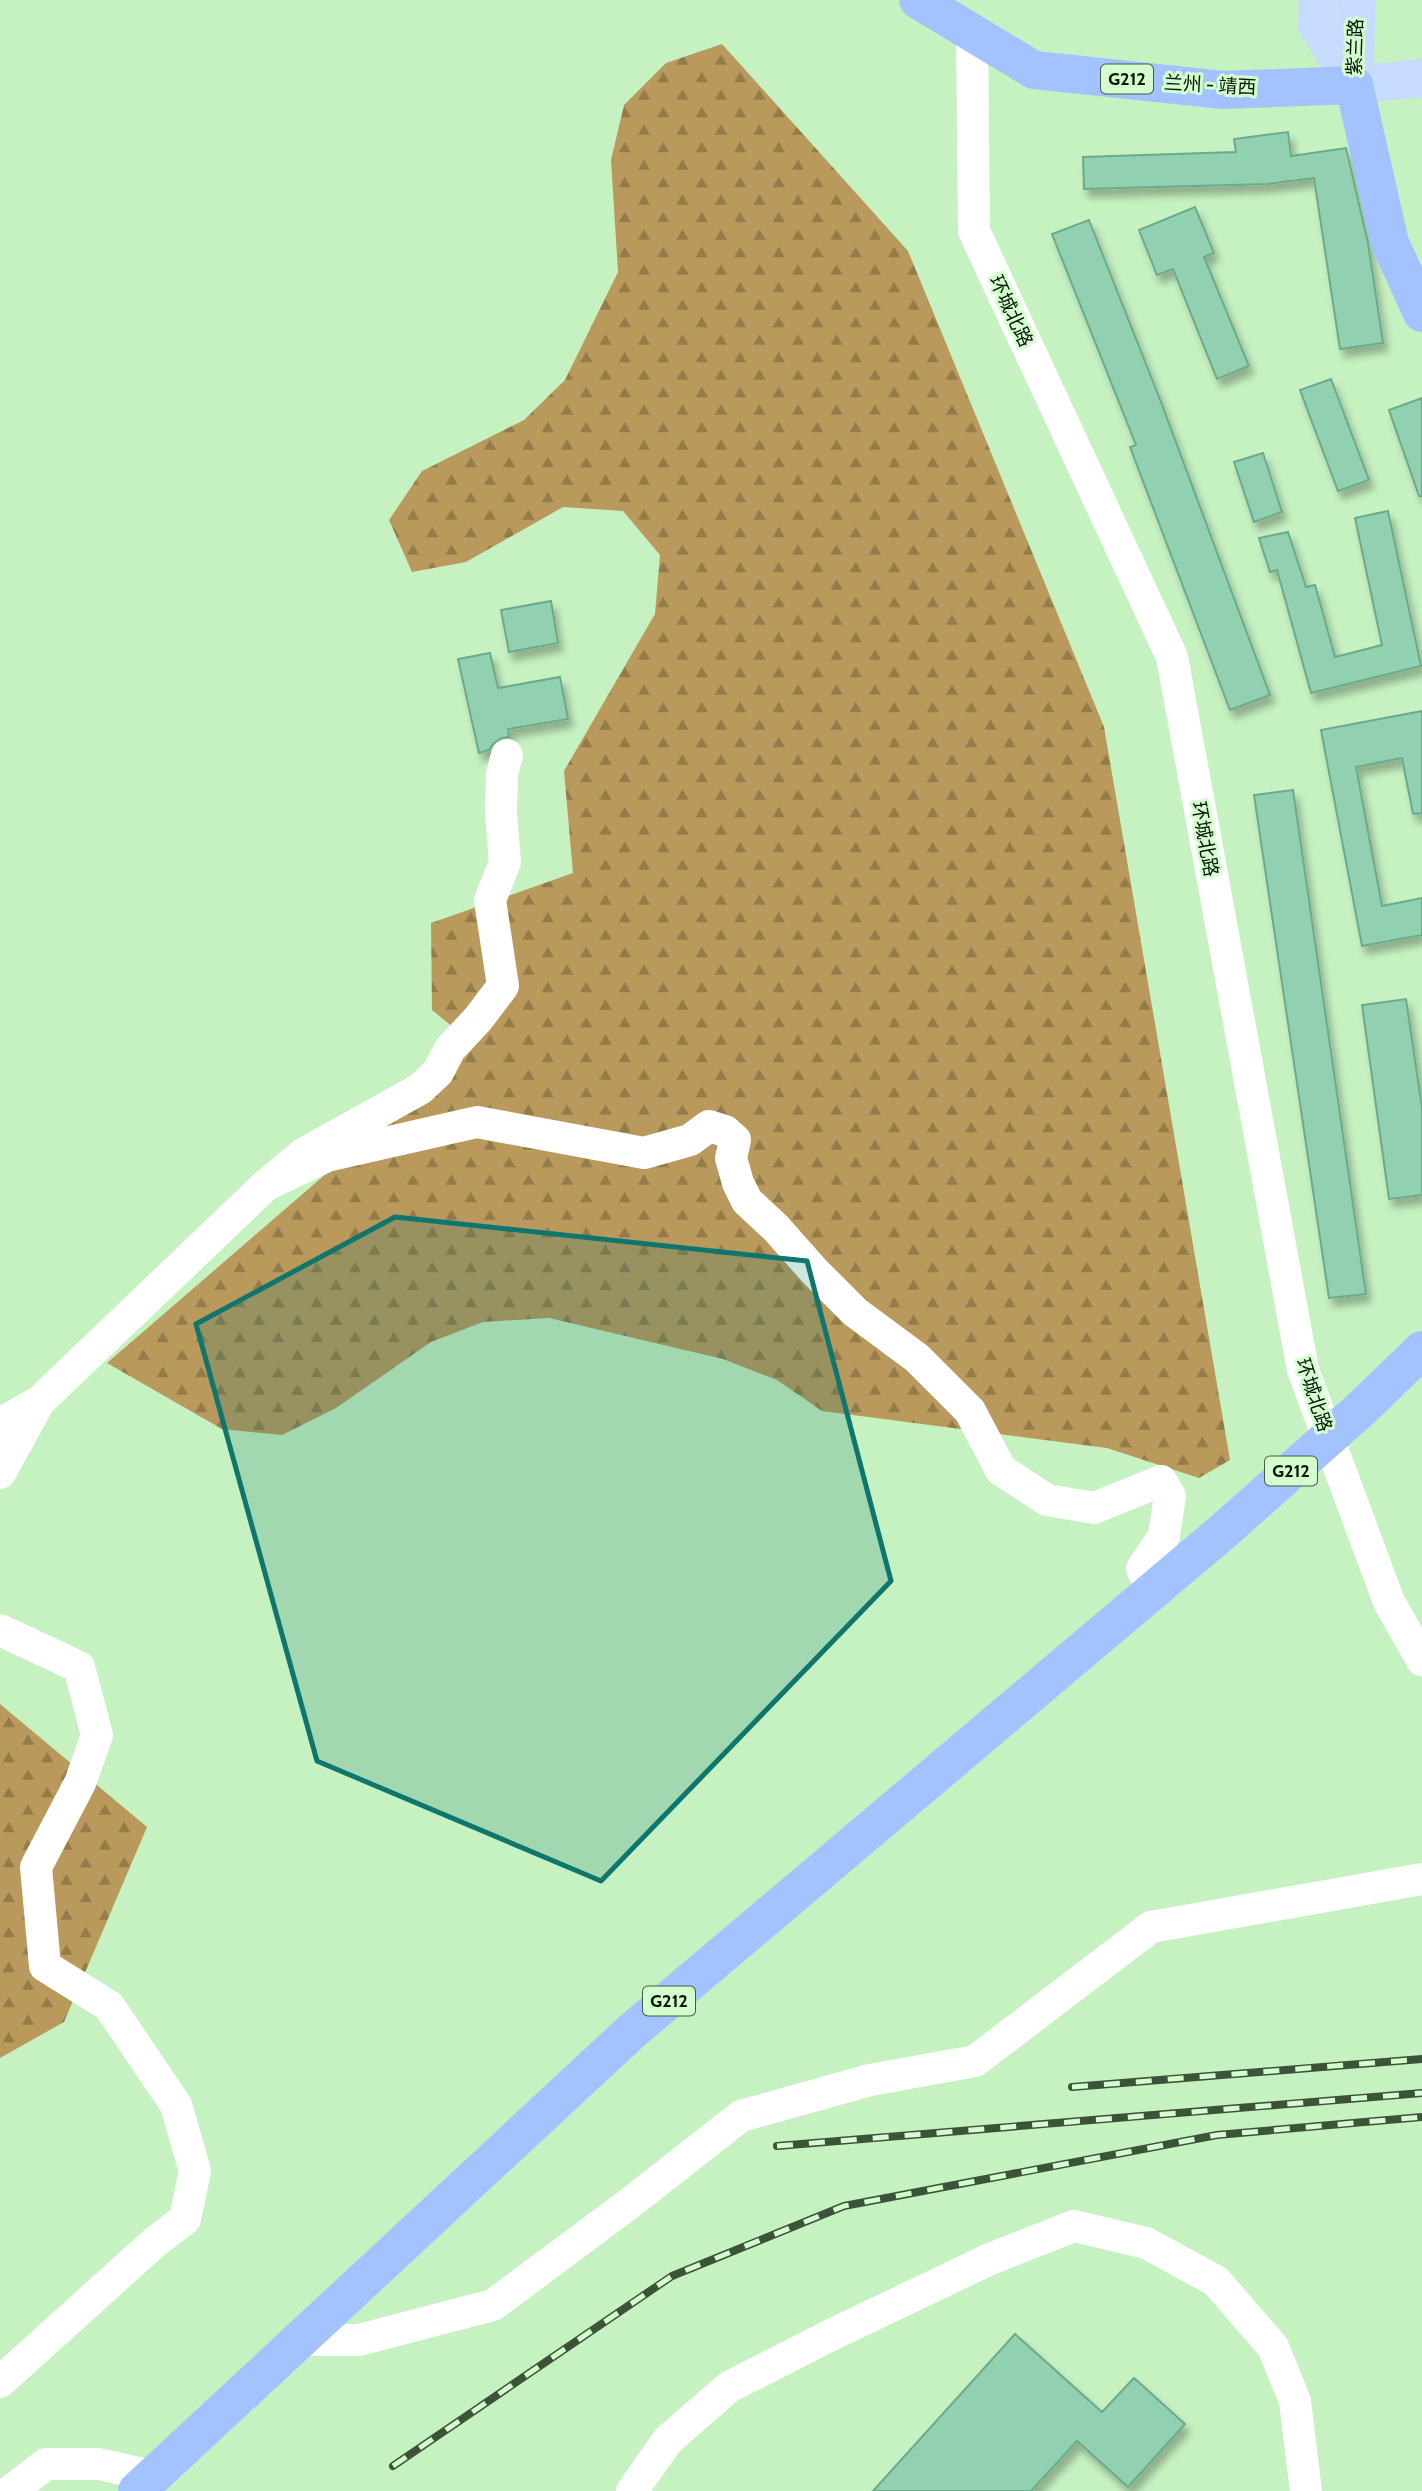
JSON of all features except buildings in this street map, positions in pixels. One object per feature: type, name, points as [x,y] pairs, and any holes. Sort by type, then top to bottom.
[{"type":"highway","name":"兰州 - 靖西","points":[[918,0],[1034,70],[1223,90],[1354,85]]},
{"type":"highway","points":[[1354,85],[1390,243],[1422,313]]},
{"type":"highway","name":"G212","points":[[145,2484],[632,2031],[1154,1591],[1362,1408],[1422,1350]]},
{"type":"main road","name":"紫兰路","points":[[1318,0],[1317,25],[1354,85]]},
{"type":"main road","name":"紫兰路","points":[[1354,85],[1357,0]]},
{"type":"main road","points":[[1354,85],[1422,78]]},
{"type":"street","name":"环城北路","points":[[972,32],[974,231],[1172,657],[1303,1370],[1389,1602],[1422,1660]]},
{"type":"street","points":[[0,1424],[40,1401],[266,1185],[303,1154],[420,1089],[438,1072],[450,1049],[503,986],[490,900],[505,862],[501,813],[502,774],[506,755]]},
{"type":"street","points":[[266,1185],[327,1156],[477,1122],[644,1153],[690,1140],[709,1126],[725,1131],[735,1140],[731,1158],[738,1183],[747,1201],[855,1312],[917,1358],[970,1411],[1001,1470],[1047,1500],[1094,1508],[1161,1481],[1170,1496],[1164,1536],[1142,1569],[1154,1591]]},
{"type":"street","points":[[0,1473],[40,1401]]},
{"type":"street","points":[[0,1630],[79,1667],[97,1735],[80,1783],[36,1867],[45,1966],[109,2006],[176,2105],[195,2171],[186,2219],[155,2242],[0,2382]]},
{"type":"street","points":[[299,2340],[359,2340],[493,2305],[741,2116],[870,2080],[975,2061],[1151,1927],[1422,1879]]},
{"type":"street","points":[[632,2491],[668,2440],[729,2387],[990,2259],[1074,2226],[1146,2243],[1216,2281],[1273,2347],[1295,2401],[1306,2491]]},
{"type":"street","points":[[11,2491],[46,2464],[99,2464],[145,2484]]},
{"type":"highlighted area","points":[[395,1217],[807,1261],[891,1581],[601,1881],[317,1761],[196,1324]]},
{"type":"green space","points":[[722,44],[908,251],[1104,727],[1230,1460],[1199,1478],[1107,1448],[822,1411],[777,1380],[723,1359],[549,1318],[483,1322],[431,1342],[336,1408],[282,1435],[222,1429],[107,1363],[475,1045],[432,1010],[431,923],[573,873],[564,771],[655,614],[660,555],[623,511],[563,507],[466,562],[412,572],[389,520],[422,471],[524,420],[565,380],[618,272],[611,160],[624,105],[666,63]]},
{"type":"green space","points":[[0,1704],[147,1827],[64,2022],[0,2058]]},
{"type":"railway","points":[[1072,2087],[1422,2059]]},
{"type":"railway","points":[[777,2146],[1422,2093]]},
{"type":"railway","points":[[393,2466],[672,2276],[844,2206],[1217,2135],[1422,2117]]}]
